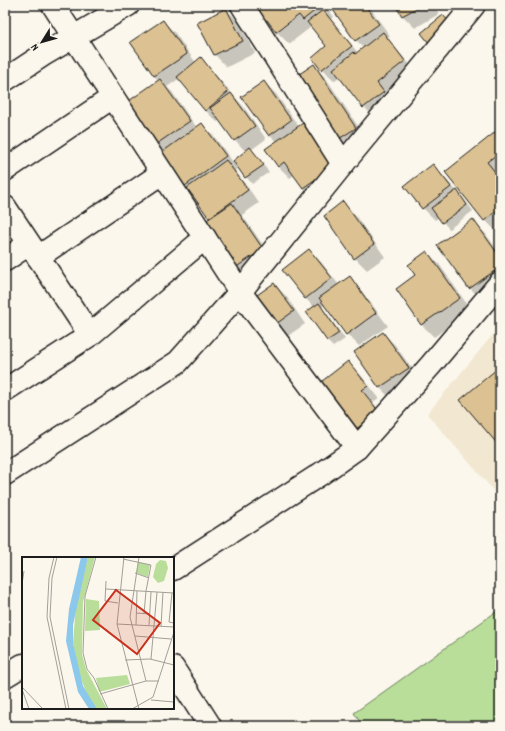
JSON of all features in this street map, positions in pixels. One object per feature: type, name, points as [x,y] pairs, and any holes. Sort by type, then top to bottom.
[{"type":"street","points":[[53,5],[240,292],[356,448]]},
{"type":"street","points":[[5,80],[43,55],[128,5]]},
{"type":"street","points":[[242,5],[343,164]]},
{"type":"street","points":[[5,474],[178,362],[240,292],[474,5]]},
{"type":"street","points":[[5,170],[113,97]]},
{"type":"street","points":[[5,260],[34,251],[162,172]]},
{"type":"street","points":[[5,207],[90,335]]},
{"type":"street","points":[[5,390],[90,335],[205,238]]},
{"type":"street","points":[[174,568],[319,475],[356,448],[430,366],[500,283]]},
{"type":"street","points":[[5,676],[22,666]]},
{"type":"street","points":[[174,670],[210,726]]},
{"type":"shaded area","points":[[500,326],[500,498],[427,414]]},
{"type":"green space","points":[[500,609],[500,726],[363,726],[354,713]]},
{"type":"building","points":[[247,5],[284,5],[285,7],[287,5],[322,5],[303,20],[299,15],[276,32],[267,20],[261,24]]},
{"type":"building","points":[[334,5],[365,5],[379,24],[355,41],[331,7]]},
{"type":"building","points":[[395,5],[422,5],[402,16]]},
{"type":"building","points":[[450,5],[461,5],[453,10]]},
{"type":"building","points":[[226,8],[243,41],[214,55],[197,23]]},
{"type":"building","points":[[323,10],[352,46],[321,70],[312,58],[326,46],[307,22]]},
{"type":"building","points":[[443,15],[452,25],[429,43],[421,33]]},
{"type":"building","points":[[163,20],[187,54],[154,76],[130,42]]},
{"type":"building","points":[[383,32],[405,61],[377,83],[384,92],[363,108],[333,69]]},
{"type":"building","points":[[201,57],[228,92],[205,111],[177,77]]},
{"type":"building","points":[[314,64],[356,128],[334,142],[292,79]]},
{"type":"building","points":[[160,79],[190,121],[155,145],[126,103]]},
{"type":"building","points":[[264,81],[291,120],[269,136],[241,97]]},
{"type":"building","points":[[231,93],[255,126],[234,141],[210,108]]},
{"type":"building","points":[[202,123],[226,156],[185,186],[161,153]]},
{"type":"building","points":[[303,123],[334,166],[303,188],[284,162],[278,167],[265,149]]},
{"type":"building","points":[[498,130],[500,132],[500,152],[487,162],[500,178],[500,208],[484,221],[445,172]]},
{"type":"building","points":[[250,147],[264,165],[245,178],[233,161]]},
{"type":"building","points":[[226,160],[248,190],[209,218],[187,188]]},
{"type":"building","points":[[433,164],[451,187],[422,209],[404,186]]},
{"type":"building","points":[[457,190],[467,205],[442,223],[431,208]]},
{"type":"building","points":[[343,201],[374,244],[354,259],[324,216]]},
{"type":"building","points":[[232,203],[263,249],[235,268],[204,222]]},
{"type":"building","points":[[473,219],[500,257],[500,267],[469,289],[437,245]]},
{"type":"building","points":[[309,249],[332,278],[305,299],[282,270]]},
{"type":"building","points":[[427,251],[460,298],[421,325],[396,289],[415,275],[408,265]]},
{"type":"building","points":[[350,276],[376,313],[346,335],[319,298]]},
{"type":"building","points":[[274,283],[294,311],[269,329],[250,300]]},
{"type":"building","points":[[319,303],[339,333],[327,341],[306,312]]},
{"type":"building","points":[[383,332],[409,368],[379,388],[354,352]]},
{"type":"building","points":[[348,361],[368,386],[362,390],[379,412],[352,432],[317,385]]},
{"type":"building","points":[[498,368],[500,370],[500,447],[460,400]]}]
